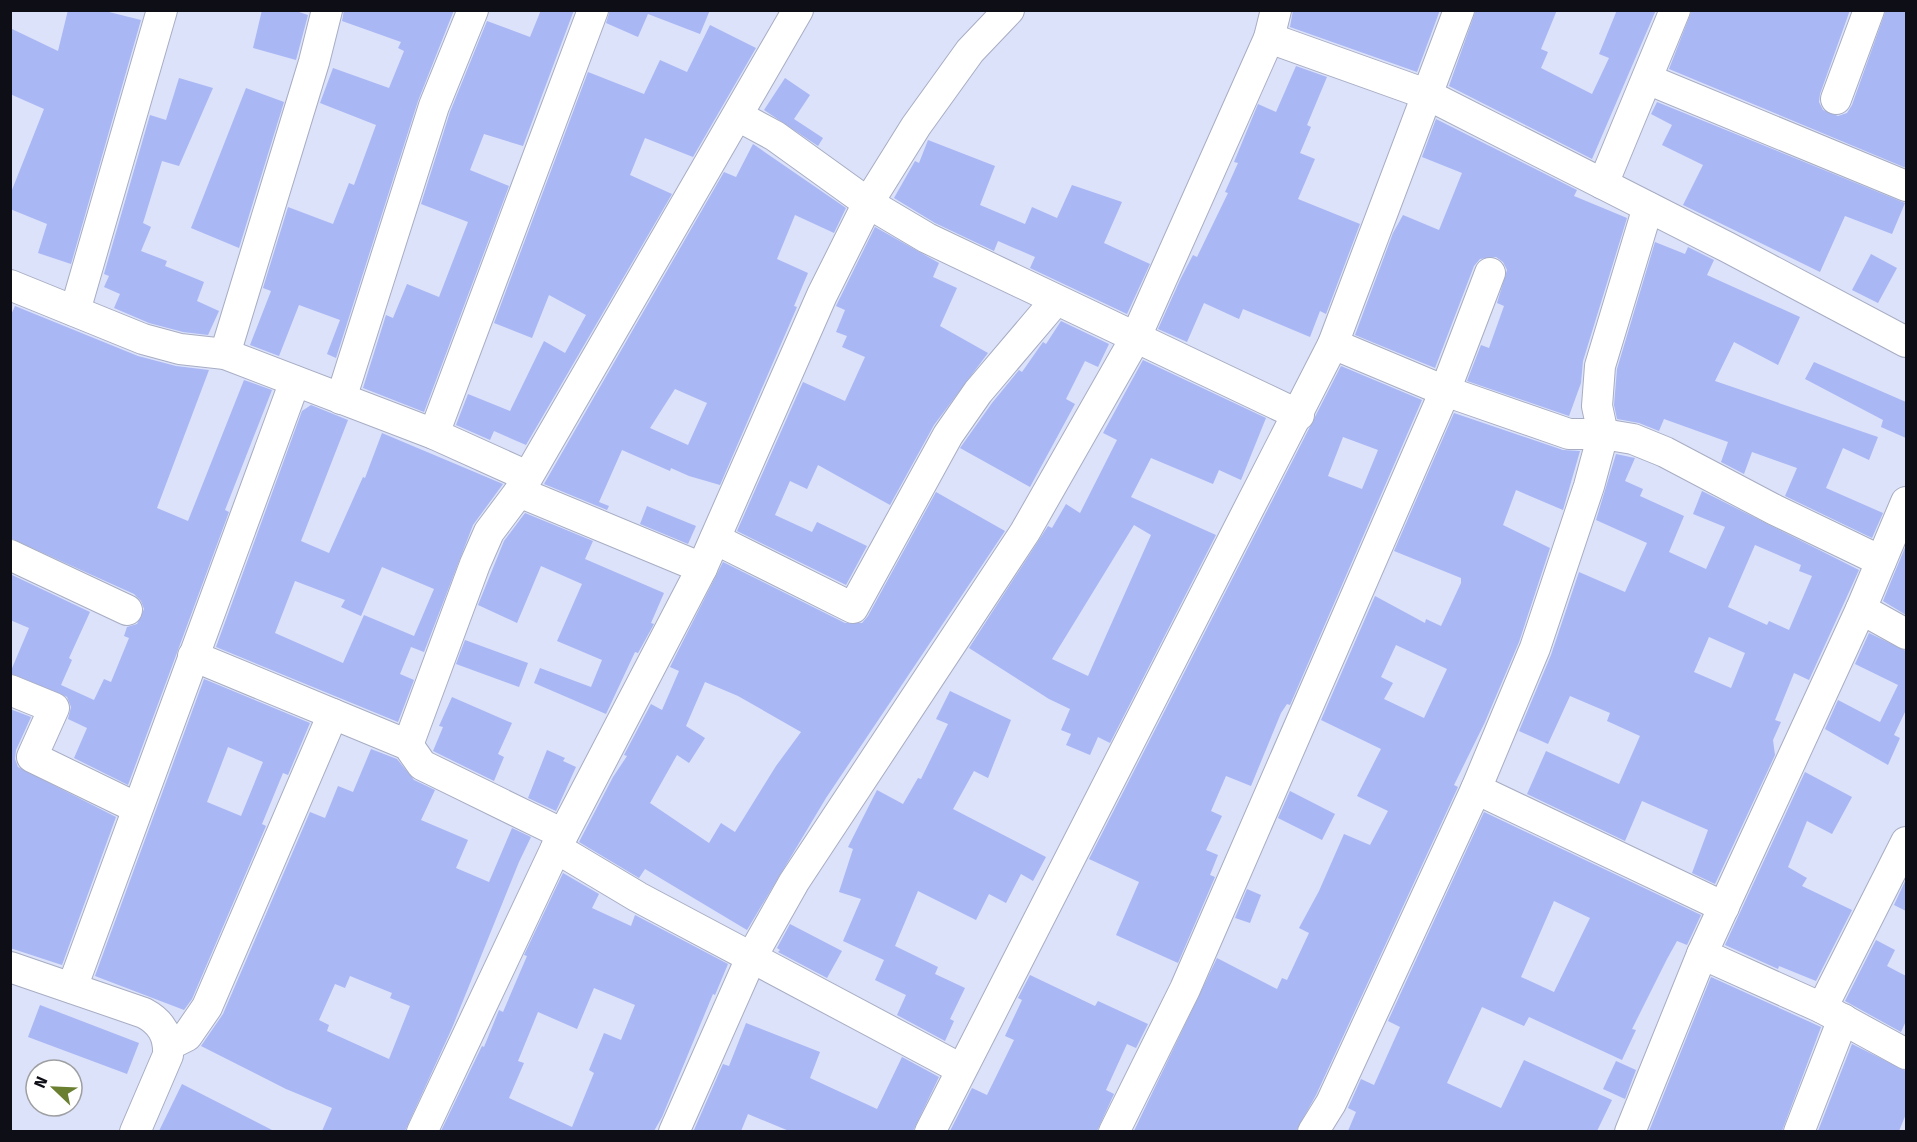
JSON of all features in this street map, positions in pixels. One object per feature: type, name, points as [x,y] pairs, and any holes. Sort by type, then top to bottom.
[{"type":"street","points":[[75,311],[162,10]]},
{"type":"street","points":[[225,354],[314,62],[327,10]]},
{"type":"street","points":[[341,399],[377,279],[434,106],[473,10]]},
{"type":"street","points":[[434,434],[593,10]]},
{"type":"street","points":[[408,745],[489,532],[523,484],[798,10]]},
{"type":"street","points":[[422,1131],[559,841],[702,568],[822,295],[868,203],[916,126],[970,51],[1009,10]]},
{"type":"street","points":[[930,1131],[1299,415],[1333,344],[1459,10]]},
{"type":"street","points":[[1603,184],[1675,10]]},
{"type":"street","points":[[1836,99],[1869,10]]},
{"type":"street","points":[[674,1131],[751,958],[794,882],[1025,532],[1135,339],[1273,24],[1426,94],[1906,342]]},
{"type":"street","points":[[1647,79],[1906,186]]},
{"type":"street","points":[[738,116],[810,159],[868,203],[927,238],[1135,339],[1299,415]]},
{"type":"street","points":[[1313,1131],[1330,1103],[1476,789],[1535,648],[1589,486],[1603,434],[1597,406],[1600,366],[1648,207]]},
{"type":"street","points":[[1114,1131],[1185,989],[1445,391],[1490,273]]},
{"type":"street","points":[[10,285],[143,339],[180,349],[225,354],[434,434],[523,484],[702,568]]},
{"type":"street","points":[[715,539],[853,608],[948,435],[978,392],[1056,300]]},
{"type":"street","points":[[1333,344],[1445,391],[1569,434],[1603,434],[1633,439],[1665,452],[1775,510],[1881,561]]},
{"type":"street","points":[[72,988],[296,381]]},
{"type":"street","points":[[1630,1131],[1702,954],[1861,609],[1906,502]]},
{"type":"street","points":[[10,555],[127,610]]},
{"type":"street","points":[[1861,609],[1906,634]]},
{"type":"street","points":[[193,656],[408,745],[422,765],[559,841],[638,897],[961,1069]]},
{"type":"street","points":[[10,690],[54,708],[32,757],[137,808]]},
{"type":"street","points":[[169,1045],[187,1036],[207,1007],[333,714]]},
{"type":"street","points":[[1476,789],[1724,907]]},
{"type":"street","points":[[1798,1131],[1832,1013],[1906,842]]},
{"type":"street","points":[[1702,954],[1832,1013],[1906,1054]]},
{"type":"street","points":[[10,967],[153,1018],[161,1026],[169,1045],[165,1065],[135,1131]]},
{"type":"building","points":[[68,10],[101,10],[141,20],[71,264],[38,253],[47,224],[10,209],[10,195],[44,109],[10,94],[10,28],[58,51]]},
{"type":"building","points":[[262,10],[293,10],[308,15],[296,60],[253,48]]},
{"type":"building","points":[[344,10],[454,10],[418,101],[336,358],[327,354],[340,320],[299,305],[279,356],[250,345],[271,291],[263,288],[288,207],[333,224],[349,183],[354,185],[376,125],[320,103],[333,68],[389,88],[404,51],[398,48],[401,42],[342,21]]},
{"type":"building","points":[[541,10],[574,10],[523,146],[484,134],[470,170],[509,186],[424,412],[363,388],[386,315],[393,318],[407,284],[439,297],[468,222],[421,204],[450,112],[487,21],[530,37]]},
{"type":"building","points":[[610,10],[710,10],[700,34],[648,14],[638,37],[606,23]]},
{"type":"building","points":[[1293,10],[1440,10],[1417,72],[1290,27]]},
{"type":"building","points":[[1476,10],[1557,10],[1541,49],[1548,52],[1541,68],[1592,94],[1609,58],[1599,54],[1617,10],[1656,10],[1592,159],[1449,86]]},
{"type":"building","points":[[1692,10],[1850,10],[1819,102],[1823,110],[1838,116],[1847,113],[1852,105],[1886,10],[1906,10],[1906,168],[1669,69]]},
{"type":"building","points":[[710,25],[756,48],[693,157],[645,138],[630,175],[672,194],[526,445],[494,431],[490,440],[456,425],[468,394],[510,411],[544,341],[565,353],[586,315],[549,295],[532,338],[494,323],[588,72],[644,94],[660,60],[687,72]]},
{"type":"building","points":[[1296,66],[1327,77],[1307,125],[1311,127],[1300,153],[1315,159],[1298,199],[1360,224],[1326,314],[1320,311],[1310,337],[1243,309],[1239,319],[1204,303],[1187,342],[1158,329],[1181,278],[1193,255],[1197,257],[1228,193],[1225,192],[1238,163],[1234,162],[1258,104],[1276,112]]},
{"type":"building","points":[[179,78],[213,88],[179,166],[162,161],[143,223],[151,227],[141,251],[167,261],[165,266],[204,282],[197,301],[219,311],[208,335],[183,332],[149,323],[114,308],[120,294],[104,287],[109,276],[104,274],[150,115],[166,120]]},
{"type":"building","points":[[785,78],[810,95],[794,119],[823,138],[818,146],[764,110]]},
{"type":"building","points":[[246,88],[284,102],[239,248],[191,228]]},
{"type":"building","points":[[1657,102],[1905,203],[1892,234],[1845,216],[1820,272],[1683,205],[1703,165],[1662,145],[1672,125],[1651,114]]},
{"type":"building","points":[[1436,119],[1577,190],[1574,196],[1627,218],[1583,361],[1581,383],[1569,416],[1467,381],[1481,345],[1489,348],[1504,306],[1497,303],[1507,270],[1503,262],[1496,257],[1480,259],[1474,266],[1435,368],[1355,335],[1393,233],[1403,215],[1439,230],[1462,173],[1422,157]]},
{"type":"building","points":[[928,140],[995,166],[980,205],[1025,224],[1032,207],[1057,218],[1072,185],[1122,202],[1104,243],[1150,264],[1127,314],[1030,268],[1035,257],[998,241],[994,251],[935,223],[894,198],[915,161],[919,163]]},
{"type":"building","points":[[753,144],[846,208],[834,233],[795,215],[777,259],[808,273],[794,306],[797,307],[720,485],[671,468],[670,471],[622,450],[599,502],[609,506],[607,510],[544,484],[724,172],[736,177]],"holes":[[[675,389],[707,403],[688,445],[650,428]]]},
{"type":"building","points":[[875,227],[939,263],[933,277],[957,288],[940,326],[988,353],[934,425],[890,505],[818,465],[807,489],[790,481],[775,515],[812,532],[817,522],[867,546],[846,585],[737,531],[803,382],[845,401],[865,357],[842,347],[847,336],[836,332],[845,310],[836,306]]},
{"type":"building","points":[[1655,242],[1685,254],[1688,247],[1714,260],[1707,275],[1800,317],[1778,365],[1734,342],[1715,381],[1878,437],[1869,460],[1843,448],[1826,488],[1883,513],[1872,538],[1785,496],[1797,468],[1752,452],[1744,474],[1721,462],[1728,442],[1664,419],[1659,431],[1639,423],[1617,419],[1614,405],[1617,369]]},
{"type":"building","points":[[1871,254],[1897,268],[1878,303],[1852,290]]},
{"type":"building","points":[[15,306],[138,356],[176,366],[209,370],[157,508],[188,521],[244,380],[272,390],[225,510],[229,512],[128,785],[74,758],[87,728],[68,719],[71,707],[67,697],[10,673],[29,628],[10,620],[10,574],[90,612],[69,658],[72,660],[61,685],[94,700],[104,679],[111,682],[129,638],[124,636],[127,627],[137,624],[144,609],[141,601],[134,594],[10,538],[10,317]]},
{"type":"building","points":[[1061,321],[1109,344],[1098,367],[1085,361],[1066,399],[1075,404],[1030,487],[960,448],[992,403],[1019,370],[1022,372],[1043,342],[1046,344]]},
{"type":"building","points":[[1143,360],[1266,418],[1241,480],[1219,470],[1213,484],[1151,458],[1131,497],[1216,535],[1110,743],[1098,737],[1090,755],[1066,745],[1071,734],[1061,730],[1070,709],[1049,699],[969,648],[1048,526],[1052,528],[1066,504],[1080,513],[1117,440],[1103,433]],"holes":[[[1134,525],[1151,535],[1088,676],[1052,659]]]},
{"type":"building","points":[[1814,362],[1906,402],[1906,438],[1881,427],[1883,420],[1805,379]]},
{"type":"building","points":[[1341,366],[1422,400],[1290,705],[1287,704],[1281,713],[1251,786],[1226,776],[1211,811],[1222,816],[1206,850],[1218,855],[1210,875],[1215,877],[1178,963],[1116,935],[1139,882],[1089,859]],"holes":[[[1343,437],[1378,450],[1362,489],[1328,476]]]},
{"type":"building","points":[[311,405],[348,420],[301,541],[329,553],[363,477],[365,478],[382,433],[503,484],[473,525],[424,652],[411,647],[400,674],[414,680],[398,722],[216,647],[302,411]],"holes":[[[382,567],[434,589],[414,636],[364,615],[343,663],[275,633],[295,581],[345,600],[341,607],[361,616]]]},
{"type":"building","points":[[1454,413],[1563,450],[1580,451],[1563,510],[1516,490],[1503,525],[1550,548],[1519,642],[1485,722],[1454,785],[1458,787],[1316,1095],[1296,1131],[1134,1131],[1217,958],[1277,989],[1282,978],[1287,980],[1309,933],[1299,928],[1319,891],[1344,834],[1370,845],[1388,811],[1357,796],[1381,749],[1321,720],[1375,596],[1425,623],[1426,619],[1441,626],[1461,583],[1461,578],[1394,551]],"holes":[[[1396,645],[1447,669],[1424,718],[1384,699],[1393,683],[1381,677]]]},
{"type":"building","points":[[1616,454],[1635,458],[1625,481],[1643,489],[1640,496],[1684,516],[1669,552],[1706,569],[1725,527],[1693,514],[1702,491],[1859,570],[1809,680],[1794,673],[1775,720],[1781,722],[1773,740],[1775,755],[1715,884],[1692,873],[1708,830],[1642,801],[1625,841],[1527,794],[1546,751],[1619,784],[1640,736],[1607,721],[1610,713],[1570,696],[1548,744],[1519,731],[1551,655],[1579,572],[1625,592],[1647,543],[1596,520]],"holes":[[[1755,545],[1801,565],[1799,571],[1812,576],[1789,630],[1769,621],[1767,625],[1728,607]],[[1709,637],[1745,653],[1731,688],[1694,672]]]},
{"type":"building","points":[[936,492],[1005,531],[826,798],[747,930],[645,869],[639,878],[579,842],[613,777],[627,756],[624,755],[651,704],[662,710],[679,671],[670,667],[723,562],[845,623],[862,623]],"holes":[[[705,682],[738,696],[801,732],[776,766],[735,832],[721,823],[709,843],[650,803],[677,755],[689,763],[705,738],[686,726]]]},
{"type":"building","points":[[647,506],[696,526],[688,544],[640,524]]},
{"type":"building","points":[[525,513],[593,541],[585,559],[664,593],[651,623],[654,624],[638,653],[635,652],[606,714],[534,683],[540,668],[591,687],[602,660],[557,641],[582,584],[541,566],[517,623],[478,605],[504,541]]},
{"type":"building","points":[[1906,545],[1906,615],[1883,601]]},
{"type":"building","points":[[1869,633],[1906,651],[1906,710],[1894,735],[1900,738],[1888,765],[1825,729],[1838,700],[1880,722],[1898,685],[1855,664]]},
{"type":"building","points":[[465,640],[528,663],[519,687],[456,664]]},
{"type":"building","points":[[204,679],[310,723],[288,775],[283,773],[262,824],[266,826],[192,999],[184,1010],[95,976]],"holes":[[[228,747],[263,762],[241,816],[207,802]]]},
{"type":"building","points":[[950,691],[1011,720],[988,778],[974,771],[953,809],[1046,857],[1033,881],[1021,874],[1006,903],[989,894],[976,920],[918,891],[895,946],[938,967],[935,974],[965,988],[950,1019],[954,1021],[945,1041],[897,1015],[906,995],[875,980],[884,960],[843,941],[861,899],[839,892],[853,849],[848,847],[877,790],[903,804],[918,778],[921,779],[948,724],[936,719]]},
{"type":"building","points":[[452,697],[512,723],[498,754],[504,757],[494,781],[433,751],[443,727],[439,726]]},
{"type":"building","points":[[10,709],[31,717],[16,750],[15,759],[18,767],[116,817],[62,965],[10,948]]},
{"type":"building","points":[[371,749],[397,759],[414,780],[435,790],[421,820],[468,840],[456,868],[489,882],[512,828],[531,837],[452,1028],[405,1131],[322,1131],[332,1108],[286,1089],[201,1046],[223,1014],[310,812],[325,818],[338,786],[353,792]],"holes":[[[350,976],[392,993],[390,998],[410,1006],[389,1059],[327,1031],[329,1025],[319,1020],[335,984],[345,988]]]},
{"type":"building","points":[[547,750],[565,758],[563,761],[576,767],[556,811],[528,798]]},
{"type":"building","points":[[1805,772],[1852,797],[1832,834],[1807,821],[1788,867],[1807,878],[1802,886],[1852,910],[1816,981],[1779,966],[1778,969],[1725,945]]},
{"type":"building","points":[[1290,791],[1335,814],[1322,840],[1278,818]]},
{"type":"building","points":[[1484,812],[1701,915],[1687,945],[1677,941],[1667,959],[1632,1029],[1636,1030],[1622,1060],[1529,1017],[1524,1026],[1482,1007],[1447,1083],[1501,1108],[1524,1060],[1612,1100],[1597,1131],[1348,1131],[1356,1112],[1348,1108],[1361,1079],[1374,1085],[1400,1027],[1388,1021]],"holes":[[[1554,901],[1590,918],[1554,992],[1521,977]]]},
{"type":"building","points":[[563,873],[599,894],[592,908],[631,926],[635,915],[728,964],[654,1131],[441,1131],[482,1046],[484,1047],[499,1010],[503,1012],[527,956],[524,955]],"holes":[[[594,988],[635,1005],[621,1040],[604,1033],[589,1070],[594,1073],[572,1127],[509,1098],[524,1063],[518,1061],[538,1012],[577,1029]]]},
{"type":"building","points":[[1906,879],[1906,911],[1894,905]]},
{"type":"building","points":[[1247,889],[1261,895],[1250,923],[1235,918]]},
{"type":"building","points":[[790,924],[842,951],[827,978],[778,952],[780,950],[777,948]]},
{"type":"building","points":[[1876,940],[1895,950],[1887,966],[1906,976],[1906,1021],[1901,1032],[1845,1001]]},
{"type":"building","points":[[1030,975],[1095,1006],[1098,1001],[1148,1024],[1136,1048],[1127,1044],[1106,1090],[1114,1094],[1097,1131],[950,1131],[972,1088],[987,1095],[1014,1040],[1005,1036],[1022,1000],[1018,998]]},
{"type":"building","points":[[1711,977],[1821,1027],[1782,1131],[1649,1131]]},
{"type":"building","points":[[40,1005],[139,1043],[127,1074],[28,1037]]},
{"type":"building","points":[[746,1023],[820,1052],[810,1078],[877,1109],[902,1057],[939,1077],[913,1131],[789,1131],[748,1114],[741,1131],[694,1130],[723,1064],[729,1066]]},
{"type":"building","points":[[1852,1044],[1906,1071],[1906,1114],[1899,1131],[1818,1131]]},
{"type":"building","points":[[1616,1061],[1636,1070],[1625,1099],[1603,1089]]},
{"type":"building","points":[[182,1084],[274,1131],[159,1131]]}]
